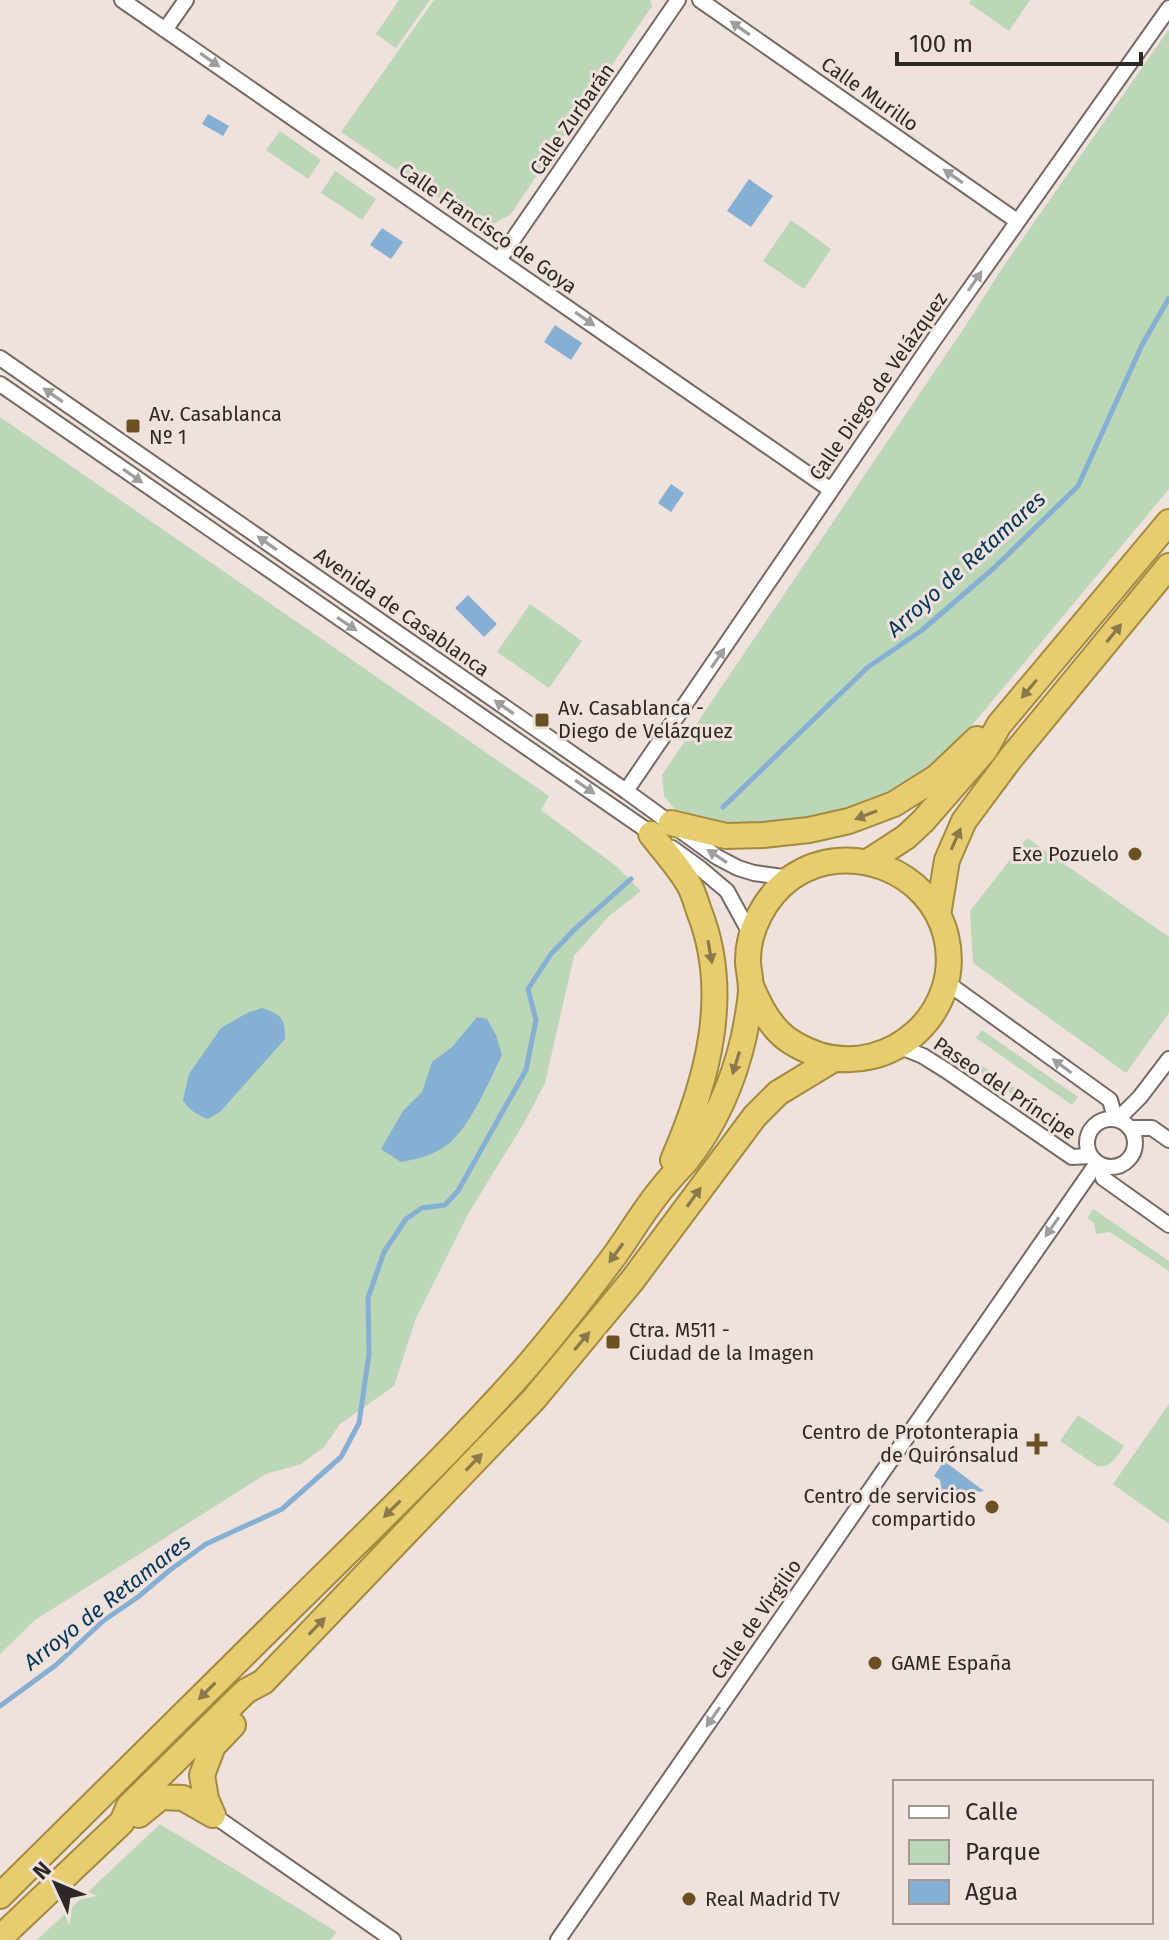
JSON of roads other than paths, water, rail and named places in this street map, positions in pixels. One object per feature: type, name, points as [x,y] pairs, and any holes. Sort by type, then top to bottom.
[{"type":"highway","points":[[869,861],[906,837],[923,821],[985,750],[999,725],[1169,522]]},
{"type":"highway","points":[[938,915],[947,860],[964,821],[1010,759],[1169,566]]},
{"type":"highway","points":[[661,828],[726,836],[763,835],[809,830],[849,821],[894,804],[937,777],[974,741],[999,725]]},
{"type":"highway","points":[[661,828],[688,883],[706,930],[715,976],[716,1005],[708,1058],[697,1101],[661,1189]]},
{"type":"highway","points":[[0,1896],[447,1454],[546,1344],[615,1255],[661,1189],[689,1158],[721,1105],[736,1068],[745,1033],[751,986],[748,961],[751,935],[766,903],[791,878],[815,865],[842,860],[869,861],[897,872],[921,890],[938,915],[946,936],[949,959],[946,982],[937,1007],[920,1029],[898,1046],[878,1055],[856,1060],[834,1059],[806,1051],[782,1035],[763,1013],[751,986]]},
{"type":"highway","points":[[122,1822],[129,1806],[246,1691],[263,1682],[534,1399],[631,1282],[755,1116],[778,1093],[834,1059]]},
{"type":"highway","points":[[213,1815],[206,1799],[202,1775],[213,1746],[257,1701],[263,1682]]},
{"type":"highway","points":[[0,1938],[122,1822],[138,1815],[161,1797],[183,1798],[213,1815]]},
{"type":"street","name":"Calle Francisco de Goya","points":[[122,0],[831,490]]},
{"type":"street","points":[[165,30],[186,0]]},
{"type":"street","name":"Calle Zurbarán","points":[[499,260],[678,0]]},
{"type":"street","name":"Calle Murillo","points":[[700,0],[1017,221]]},
{"type":"street","name":"Calle Diego de Velázquez","points":[[626,791],[1017,221],[1169,8]]},
{"type":"street","name":"Avenida de Casablanca","points":[[0,358],[626,791],[701,869],[727,891],[751,935]]},
{"type":"street","name":"Avenida de Casablanca","points":[[0,384],[661,828],[738,868],[791,878]]},
{"type":"street","points":[[946,982],[1110,1100],[1121,1122],[1135,1139],[1133,1151],[1126,1162],[1115,1167],[1096,1162]]},
{"type":"street","name":"Paseo del Príncipe","points":[[898,1046],[923,1056],[947,1071],[1072,1157],[1096,1162]]},
{"type":"street","points":[[1121,1122],[1169,1059]]},
{"type":"street","points":[[1169,1140],[1152,1128],[1104,1119],[1094,1124],[1086,1145],[1103,1178],[1169,1225]]},
{"type":"street","name":"Calle de Virgilio","points":[[558,1940],[1096,1162]]},
{"type":"street","points":[[213,1815],[393,1940]]},
{"type":"water","points":[[208,114],[229,126],[223,136],[202,124]]},
{"type":"water","points":[[749,179],[773,196],[751,227],[727,211]]},
{"type":"water","points":[[382,228],[403,242],[391,259],[370,245]]},
{"type":"water","points":[[555,325],[582,343],[571,360],[544,342]]},
{"type":"water","points":[[671,484],[684,493],[671,512],[658,503]]},
{"type":"water","points":[[468,595],[497,624],[484,637],[455,608]]},
{"type":"water","points":[[262,1008],[281,1018],[285,1039],[220,1112],[208,1119],[197,1114],[183,1100],[189,1074],[221,1028]]},
{"type":"water","points":[[477,1017],[487,1019],[502,1055],[478,1103],[447,1145],[425,1156],[401,1162],[381,1149],[403,1111],[422,1092],[432,1062],[452,1047]]},
{"type":"water","points":[[944,1461],[984,1491],[943,1498],[940,1480],[934,1476]]},
{"type":"waterway","name":"Arroyo de Retamares","points":[[723,807],[868,667],[921,631],[994,568],[1078,486],[1142,345],[1169,298]]},
{"type":"waterway","name":"Arroyo de Retamares","points":[[0,1706],[56,1665],[103,1621],[170,1570],[206,1544],[282,1509],[341,1457],[359,1423],[369,1354],[368,1298],[384,1252],[406,1219],[422,1208],[445,1205],[458,1191],[526,1070],[536,1020],[528,989],[551,954],[631,879]]},
{"type":"place","name":"Av. Casablanca Nº 1","points":[[133,426]]},
{"type":"place","name":"Av. Casablanca - Diego de Velázquez","points":[[542,720]]},
{"type":"place","name":"Exe Pozuelo","points":[[1135,854]]},
{"type":"place","name":"Ctra. M511 - Ciudad de la Imagen","points":[[613,1342]]},
{"type":"place","name":"Centro de Protonterapia de Quirónsalud","points":[[1037,1444]]},
{"type":"place","name":"Centro de servicios compartido","points":[[992,1507]]},
{"type":"place","name":"GAME España","points":[[875,1663]]},
{"type":"place","name":"Real Madrid TV","points":[[689,1899]]}]
